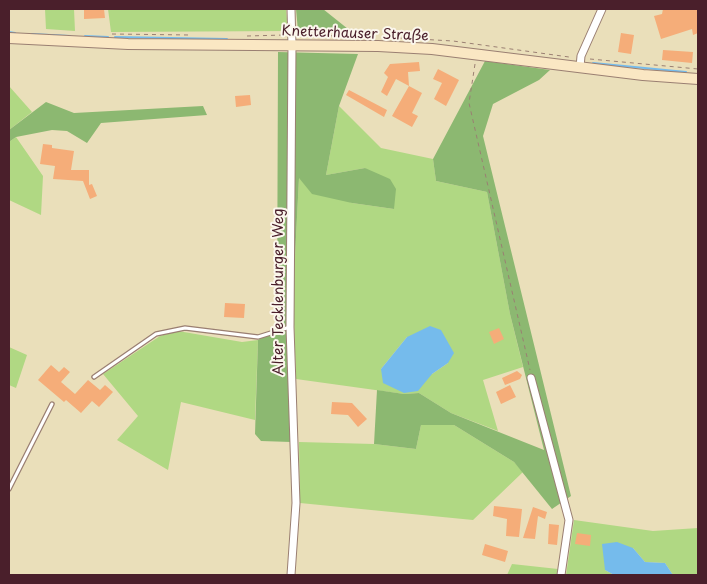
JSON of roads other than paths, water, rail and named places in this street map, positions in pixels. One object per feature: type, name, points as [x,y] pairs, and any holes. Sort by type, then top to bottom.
[{"type":"street","name":"Alter Tecklenburger Weg","points":[[290,9],[292,40],[290,326],[296,487],[291,575]]},
{"type":"street","points":[[580,63],[602,9]]},
{"type":"street","name":"Knetterhauser Straße","points":[[9,38],[128,44],[292,40],[580,63],[698,79]]},
{"type":"street","points":[[531,378],[569,520],[561,575]]},
{"type":"lane","points":[[94,377],[156,334],[185,328],[258,338],[290,326]]},
{"type":"lane","points":[[9,489],[52,404]]},
{"type":"water","points":[[430,326],[441,330],[454,353],[448,363],[432,374],[418,391],[404,393],[383,383],[381,369],[407,337]]},
{"type":"water","points":[[617,542],[633,548],[645,562],[665,563],[673,575],[614,575],[605,570],[602,544]]},
{"type":"waterway","points":[[9,32],[15,33]]},
{"type":"waterway","points":[[32,34],[70,36]]},
{"type":"waterway","points":[[85,36],[108,37]]},
{"type":"waterway","points":[[115,37],[227,39]]},
{"type":"waterway","points":[[593,63],[686,72]]}]
